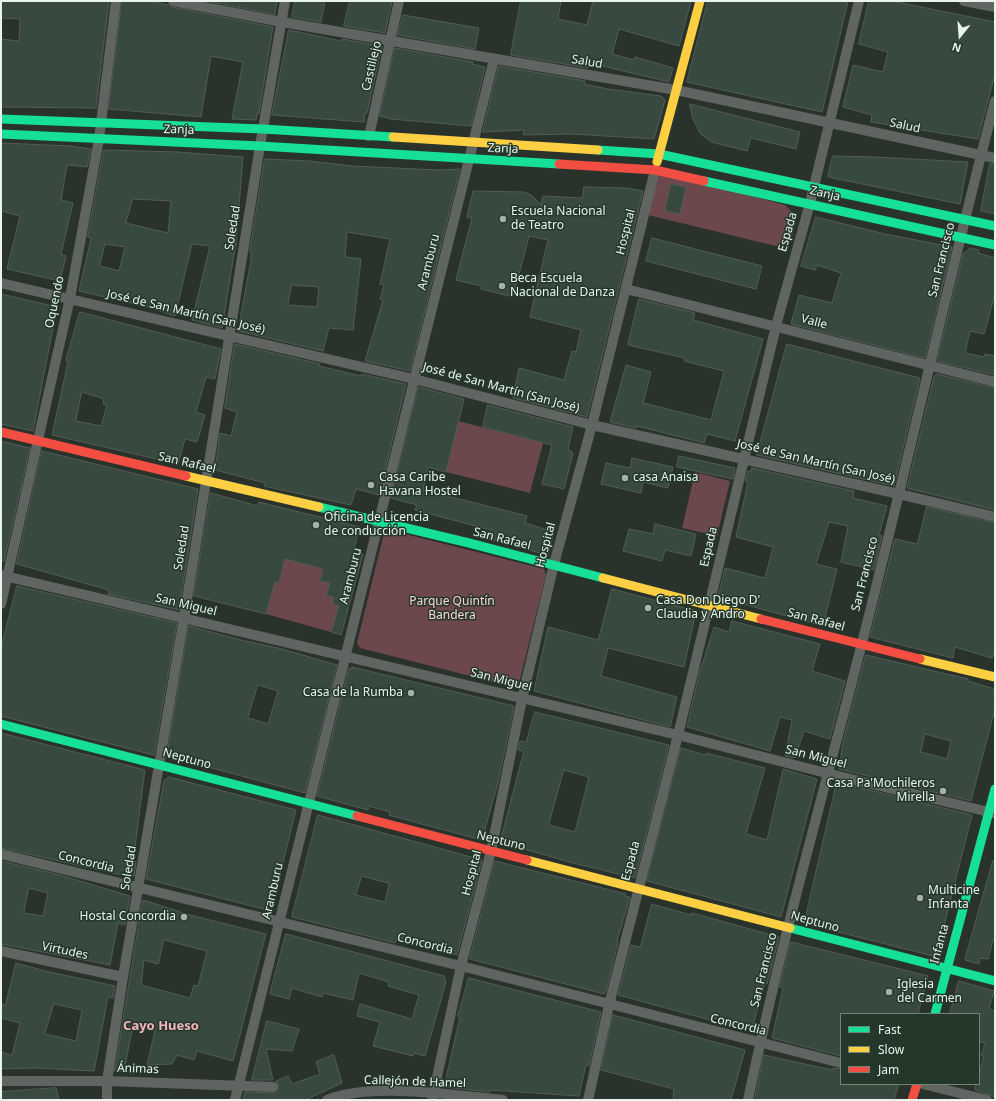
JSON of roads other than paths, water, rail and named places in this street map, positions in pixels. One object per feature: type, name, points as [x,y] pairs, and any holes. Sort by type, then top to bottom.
[{"type":"main road","name":"Hospital","points":[[655,170],[700,1]]},
{"type":"main road","name":"Zanja","points":[[1,119],[263,129],[659,154],[995,226]]},
{"type":"main road","name":"Zanja","points":[[1,134],[260,146],[655,170],[995,245]]},
{"type":"main road","name":"San Rafael","points":[[1,432],[554,564],[861,645],[995,678]]},
{"type":"main road","name":"Neptuno","points":[[1,724],[995,981]]},
{"type":"main road","name":"Infanta","points":[[935,1013],[946,969],[992,813],[995,789]]},
{"type":"main road","points":[[912,1100],[917,1085]]},
{"type":"street","name":"Oquendo","points":[[1,604],[5,576],[70,298],[99,139],[116,1]]},
{"type":"street","name":"Salud","points":[[173,1],[282,22],[676,90],[995,158]]},
{"type":"street","name":"Soledad","points":[[107,1100],[107,1081],[123,977],[207,480],[229,335],[285,1]]},
{"type":"street","name":"Castillejo","points":[[369,136],[399,1]]},
{"type":"street","name":"Espada","points":[[588,1100],[637,888],[678,735],[743,459],[776,326],[810,203],[859,1]]},
{"type":"street","points":[[964,1],[995,7]]},
{"type":"street","name":"Aramburu","points":[[235,1100],[307,803],[494,59]]},
{"type":"street","name":"San Francisco","points":[[748,1100],[759,1044],[826,773],[861,645],[899,494],[928,366],[962,238],[995,101]]},
{"type":"street","name":"Hospital","points":[[433,1097],[461,966],[491,851],[522,699],[554,564],[592,425],[655,170]]},
{"type":"street","name":"José de San Martín (San José)","points":[[1,283],[414,379],[592,425],[995,517]]},
{"type":"street","name":"Valle","points":[[626,289],[995,382]]},
{"type":"street","name":"San Miguel","points":[[5,576],[678,735],[992,813]]},
{"type":"street","name":"Concordia","points":[[1,854],[461,966],[759,1044],[840,1063]]},
{"type":"street","name":"Virtudes","points":[[1,951],[123,977]]},
{"type":"street","name":"Ánimas","points":[[1,1080],[107,1081],[273,1087]]},
{"type":"street","points":[[927,1085],[987,1100]]},
{"type":"street","name":"Callejón de Hamel","points":[[326,1100],[352,1092],[503,1100]]},
{"type":"place","name":"Escuela Nacional de Teatro","points":[[503,219]]},
{"type":"place","name":"Beca Escuela Nacional de Danza","points":[[502,286]]},
{"type":"place","name":"casa Anaisa","points":[[625,478]]},
{"type":"place","name":"Casa Caribe Havana Hostel","points":[[371,485]]},
{"type":"place","name":"Oficina de Licencia de conducción","points":[[316,525]]},
{"type":"place","name":"Casa Don Diego D' Claudia y Andro","points":[[648,608]]},
{"type":"place","name":"Casa de la Rumba","points":[[411,693]]},
{"type":"place","name":"Casa Pa'Mochileros Mirella","points":[[943,791]]},
{"type":"place","name":"Multicine Infanta","points":[[920,898]]},
{"type":"place","name":"Hostal Concordia","points":[[184,917]]},
{"type":"place","name":"Iglesia del Carmen","points":[[889,992]]},
{"type":"district","name":"Cayo Hueso","points":[[161,1026]]},
{"type":"park label","name":"Parque Quintín Bandera","points":[[452,609]]}]
